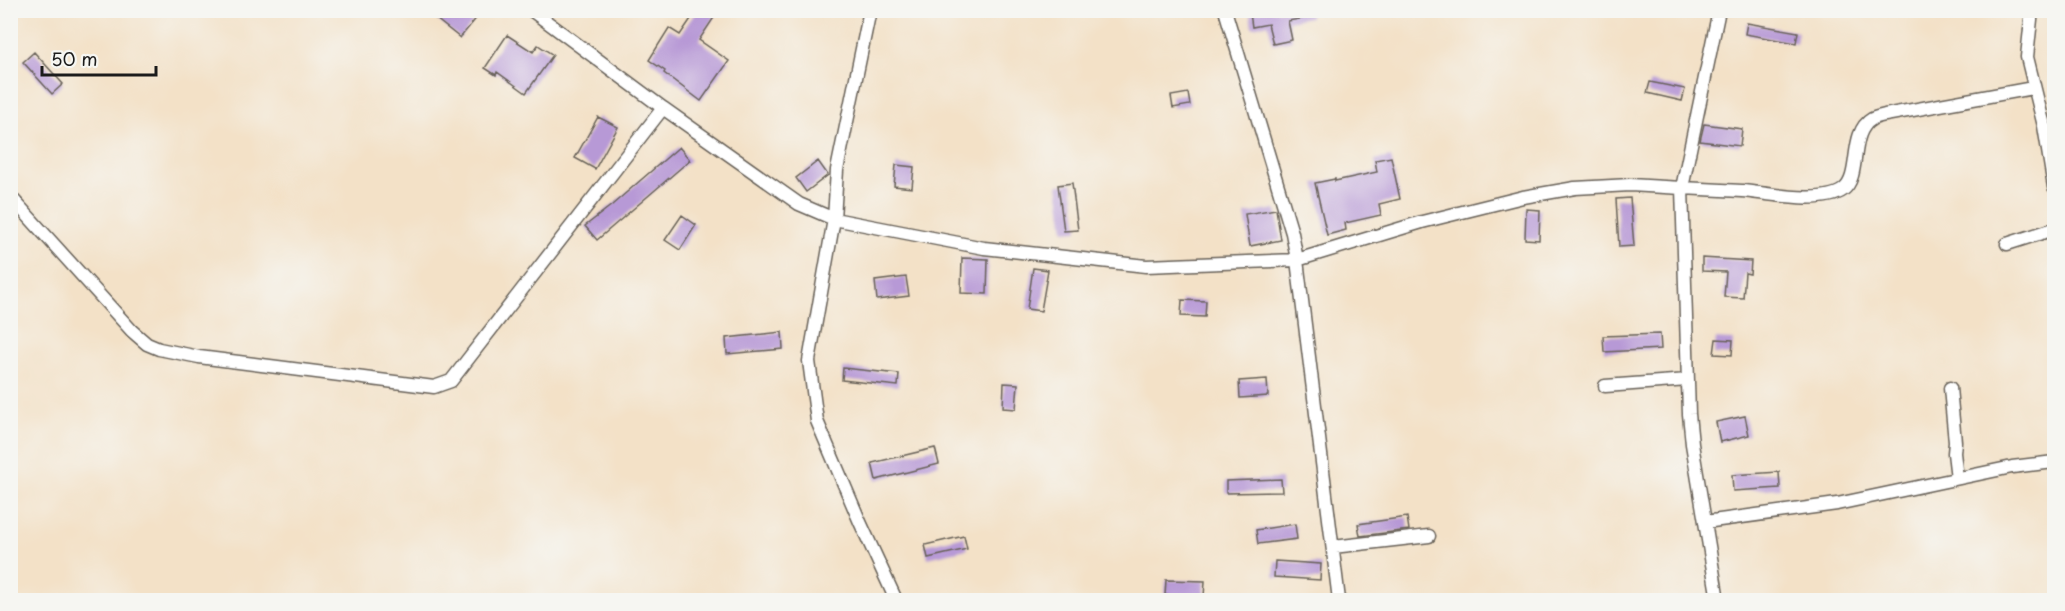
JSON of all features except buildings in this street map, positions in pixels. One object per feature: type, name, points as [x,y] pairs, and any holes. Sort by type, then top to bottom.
[{"type":"street","points":[[531,10],[663,108],[799,204],[834,219],[984,249],[1146,266],[1298,260],[1422,222],[1523,197],[1575,188],[1645,184],[1797,196],[1835,195],[1845,189],[1851,177],[1859,138],[1863,128],[1870,120],[1885,115],[2033,88]]},
{"type":"street","points":[[870,10],[837,171],[834,219],[809,361],[818,421],[860,522],[896,600]]},
{"type":"street","points":[[1226,10],[1298,260],[1339,600]]},
{"type":"street","points":[[1718,600],[1692,444],[1682,188],[1719,10]]},
{"type":"street","points":[[2032,10],[2027,57],[2044,126],[2055,187]]},
{"type":"street","points":[[10,196],[102,300],[132,332],[147,344],[159,349],[199,357],[434,387],[451,381],[663,108]]},
{"type":"street","points":[[2007,244],[2055,229]]},
{"type":"street","points":[[1605,386],[1688,380]]},
{"type":"street","points":[[1950,388],[1957,478]]},
{"type":"street","points":[[1705,522],[1837,504],[2012,467],[2055,462]]},
{"type":"street","points":[[1333,547],[1429,536]]}]
